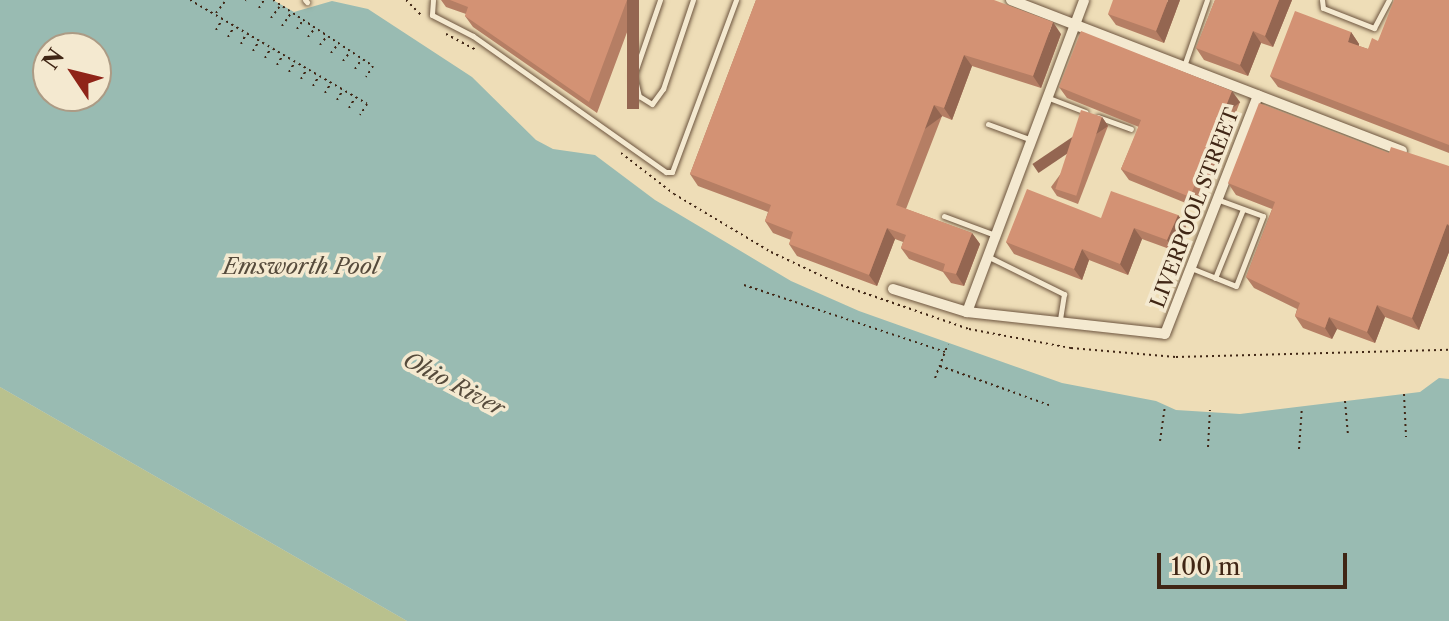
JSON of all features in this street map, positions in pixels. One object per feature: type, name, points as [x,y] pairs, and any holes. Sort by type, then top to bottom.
[{"type":"street","points":[[1011,0],[1420,158]]},
{"type":"street","points":[[967,312],[1084,0]]},
{"type":"street","name":"LIVERPOOL STREET","points":[[1059,325],[1165,334],[1258,95]]},
{"type":"street","points":[[893,289],[967,312],[1059,325]]},
{"type":"lane","points":[[433,0],[432,15],[473,36],[666,172],[672,172],[736,0]]},
{"type":"lane","points":[[660,0],[634,75],[639,96],[652,104],[663,89],[693,0]]},
{"type":"lane","points":[[1184,67],[1207,0]]},
{"type":"lane","points":[[1322,0],[1323,8],[1374,28],[1389,0]]},
{"type":"lane","points":[[1049,98],[1131,129]]},
{"type":"lane","points":[[988,124],[1032,140]]},
{"type":"lane","points":[[1015,186],[1028,191]]},
{"type":"lane","points":[[1191,268],[1236,286],[1263,216],[1218,199]]},
{"type":"lane","points":[[1215,278],[1243,209]]},
{"type":"lane","points":[[944,216],[996,236]]},
{"type":"lane","points":[[988,257],[1064,294],[1059,325]]},
{"type":"path","points":[[190,0],[367,104],[360,115]]},
{"type":"path","points":[[215,14],[226,0]]},
{"type":"path","points":[[259,8],[264,0]]},
{"type":"path","points":[[273,0],[373,66],[366,77]]},
{"type":"path","points":[[406,0],[432,25]]},
{"type":"path","points":[[271,18],[280,5]]},
{"type":"path","points":[[282,26],[292,12]]},
{"type":"path","points":[[216,30],[223,19]]},
{"type":"path","points":[[297,29],[304,19]]},
{"type":"path","points":[[228,37],[235,26]]},
{"type":"path","points":[[308,37],[316,27]]},
{"type":"path","points":[[444,32],[482,53]]},
{"type":"path","points":[[241,44],[247,33]]},
{"type":"path","points":[[320,45],[327,35]]},
{"type":"path","points":[[253,51],[259,40]]},
{"type":"path","points":[[331,53],[339,43]]},
{"type":"path","points":[[265,58],[271,47]]},
{"type":"path","points":[[343,61],[350,51]]},
{"type":"path","points":[[277,65],[283,54]]},
{"type":"path","points":[[355,69],[362,59]]},
{"type":"path","points":[[289,72],[295,61]]},
{"type":"path","points":[[301,79],[308,68]]},
{"type":"path","points":[[313,86],[320,75]]},
{"type":"path","points":[[325,93],[331,82]]},
{"type":"path","points":[[337,100],[343,89]]},
{"type":"path","points":[[349,108],[356,97]]},
{"type":"path","points":[[617,149],[674,194],[771,252],[841,285],[969,329],[1071,348],[1176,357],[1449,350]]},
{"type":"path","points":[[744,285],[945,352]]},
{"type":"path","points":[[935,378],[948,344]]},
{"type":"path","points":[[940,366],[1049,405]]},
{"type":"path","points":[[1404,394],[1406,437]]},
{"type":"path","points":[[1345,401],[1348,437]]},
{"type":"path","points":[[1160,441],[1165,405]]},
{"type":"path","points":[[1208,447],[1210,410]]},
{"type":"path","points":[[1299,449],[1302,410]]},
{"type":"green space","points":[[0,387],[407,621],[0,621]]},
{"type":"water","name":"Emsworth Pool","points":[[0,0],[273,0],[294,12],[332,1],[368,9],[472,77],[536,140],[553,149],[595,155],[655,200],[791,281],[859,311],[1062,383],[1156,401],[1176,410],[1240,414],[1420,392],[1439,378],[1449,379],[1449,621],[407,621],[0,387]]},
{"type":"building","points":[[450,0],[627,0],[589,102],[465,16],[468,7]]},
{"type":"building","points":[[756,0],[994,0],[1053,22],[1033,76],[964,55],[944,108],[934,105],[896,205],[972,233],[956,274],[943,271],[945,264],[901,248],[906,235],[887,228],[869,275],[789,244],[793,232],[765,221],[771,205],[690,174]]},
{"type":"building","points":[[1113,0],[1168,0],[1156,31],[1108,14]]},
{"type":"building","points":[[1215,0],[1279,0],[1265,36],[1253,31],[1240,65],[1196,48]]},
{"type":"building","points":[[1394,0],[1449,0],[1449,145],[1270,76],[1295,11],[1351,32],[1348,42],[1368,49],[1372,38],[1378,41]]},
{"type":"building","points":[[1081,31],[1232,91],[1190,197],[1121,169],[1141,120],[1059,87]]},
{"type":"building","points":[[1259,103],[1389,153],[1391,147],[1449,166],[1449,225],[1412,318],[1377,305],[1367,332],[1329,317],[1325,328],[1295,316],[1300,303],[1246,277],[1275,202],[1228,183]]},
{"type":"building","points":[[1081,110],[1102,117],[1076,196],[1055,189]]},
{"type":"building","points":[[1027,189],[1101,218],[1111,191],[1178,215],[1167,240],[1134,228],[1120,264],[1082,249],[1074,269],[1006,242]]},
{"type":"water label","name":"Ohio River","points":[[454,384]]}]
